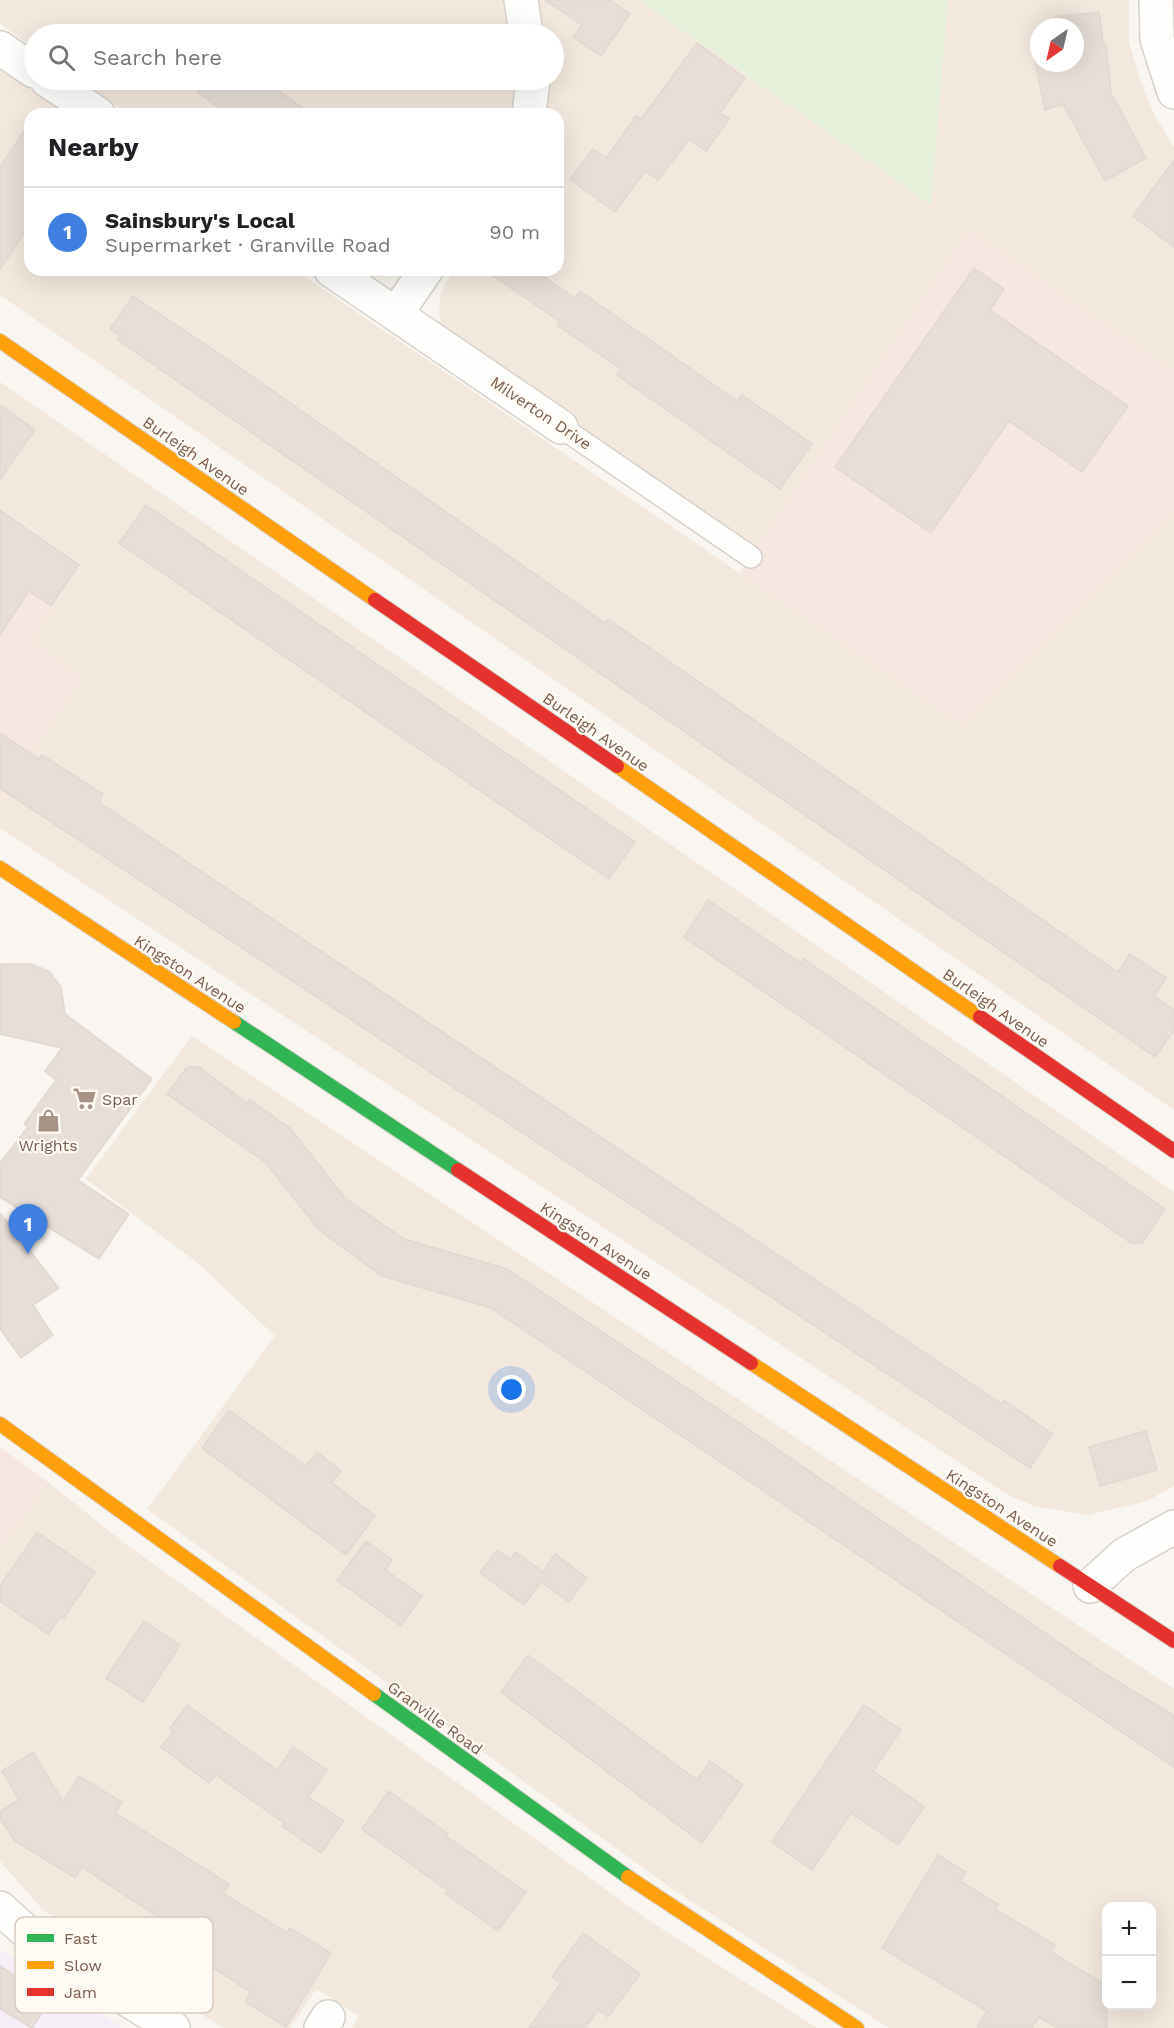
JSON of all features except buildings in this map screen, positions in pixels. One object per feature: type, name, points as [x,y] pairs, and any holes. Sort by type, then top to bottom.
[{"type":"street","points":[[521,0],[525,24]]},
{"type":"street","points":[[1156,0],[1157,39],[1174,92]]},
{"type":"street","points":[[0,48],[24,64]]},
{"type":"street","points":[[62,90],[89,108]]},
{"type":"street","points":[[530,108],[532,90]]},
{"type":"street","name":"Milverton Drive","points":[[340,276],[561,427]]},
{"type":"street","points":[[396,314],[422,276]]},
{"type":"street","name":"Burleigh Avenue","points":[[0,341],[1174,1151]]},
{"type":"street","name":"Kingston Avenue","points":[[0,868],[1174,1641]]},
{"type":"street","name":"Granville Road","points":[[0,1424],[639,1885],[857,2028]]},
{"type":"street","points":[[1090,1586],[1124,1555],[1174,1527]]},
{"type":"street","points":[[0,1908],[15,1922]]},
{"type":"street","points":[[149,2013],[173,2028]]},
{"type":"lane","name":"Milverton Drive","points":[[561,427],[751,557]]},
{"type":"shaded area","points":[[0,0],[506,0],[510,24],[24,24],[24,41],[0,24]]},
{"type":"shaded area","points":[[538,0],[639,0],[931,204],[948,0],[1129,0],[1129,42],[1139,77],[1155,116],[1174,147],[1174,372],[969,230],[754,551],[443,331],[439,313],[441,292],[450,276],[564,276],[564,108],[547,108],[548,90],[564,90],[564,24],[542,24]]},
{"type":"shaded area","points":[[0,69],[24,85],[24,90],[31,90],[57,108],[24,108],[24,276],[304,276],[961,724],[1174,512],[1174,1110],[0,295]]},
{"type":"shaded area","points":[[94,90],[517,90],[515,108],[120,108]]},
{"type":"shaded area","points":[[969,230],[1174,372],[1174,512],[961,724],[740,573]]},
{"type":"shaded area","points":[[366,276],[389,276],[370,278]]},
{"type":"shaded area","points":[[0,382],[1174,1192],[1174,1486],[1147,1501],[1088,1515],[1034,1506],[1008,1495],[0,828],[0,801],[83,677],[30,641],[82,565],[0,507]]},
{"type":"shaded area","points":[[0,507],[82,565],[30,641],[83,676],[0,801]]},
{"type":"shaded area","points":[[192,1036],[1174,1689],[1174,2028],[889,2028],[671,1888],[147,1509],[275,1336],[198,1263],[86,1179]]},
{"type":"shaded area","points":[[0,1447],[48,1482],[0,1549]]},
{"type":"shaded area","points":[[48,1482],[123,1542],[648,1920],[817,2028],[352,2028],[359,2016],[316,1989],[290,2028],[223,2028],[200,2013],[213,2013],[213,1917],[54,1917],[43,1910],[0,1861],[0,1549]]},
{"type":"shaded area","points":[[0,1949],[15,1959],[15,2013],[101,2013],[121,2026],[120,2028],[0,2028]]},
{"type":"green space","points":[[639,0],[948,0],[931,205]]},
{"type":"traffic: fast","points":[[234,1022],[458,1170]]},
{"type":"traffic: fast","points":[[374,1694],[628,1877]]},
{"type":"traffic: slow","points":[[0,341],[375,600]]},
{"type":"traffic: slow","points":[[617,766],[980,1017]]},
{"type":"traffic: slow","points":[[0,868],[234,1022]]},
{"type":"traffic: slow","points":[[751,1363],[1060,1566]]},
{"type":"traffic: slow","points":[[0,1424],[374,1694]]},
{"type":"traffic: slow","points":[[628,1877],[857,2028]]},
{"type":"traffic: jam","points":[[375,600],[617,766]]},
{"type":"traffic: jam","points":[[980,1017],[1174,1151]]},
{"type":"traffic: jam","points":[[458,1170],[751,1363]]},
{"type":"traffic: jam","points":[[1060,1566],[1174,1641]]},
{"type":"place","name":"Spar","points":[[84,1099]]},
{"type":"place","name":"Wrights","points":[[48,1120]]},
{"type":"place","name":"Sainsbury's Local","points":[[28,1254]]}]
